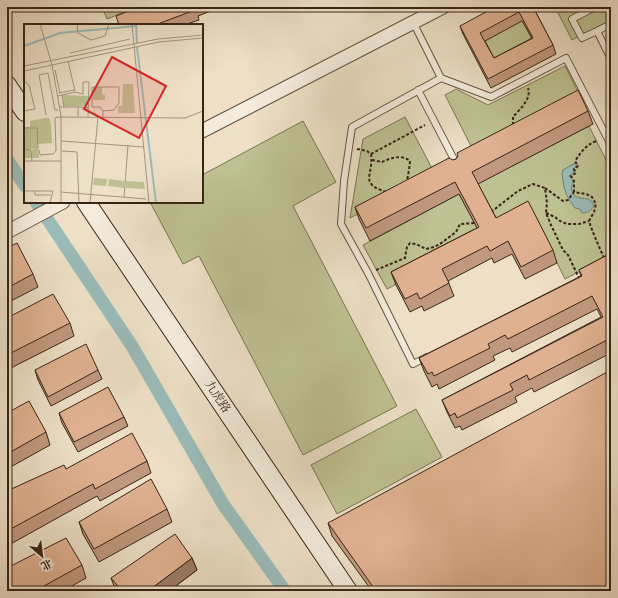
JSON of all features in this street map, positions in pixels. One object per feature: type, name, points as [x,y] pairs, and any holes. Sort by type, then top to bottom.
[{"type":"street","points":[[203,130],[443,7]]},
{"type":"street","points":[[7,85],[24,110]]},
{"type":"street","points":[[7,232],[61,203]]},
{"type":"street","name":"九虎路","points":[[87,203],[348,591]]},
{"type":"lane","points":[[595,7],[572,19],[582,38],[611,24]]},
{"type":"lane","points":[[413,22],[441,78],[491,97],[566,58],[611,145]]},
{"type":"lane","points":[[597,31],[611,59]]},
{"type":"lane","points":[[434,354],[413,364],[368,273],[341,224],[344,181],[352,127],[441,78]]},
{"type":"lane","points":[[418,90],[458,168]]},
{"type":"path","points":[[514,129],[512,117],[526,101],[530,91],[526,79]]},
{"type":"path","points":[[371,154],[434,120]]},
{"type":"path","points":[[491,212],[518,191],[533,184],[545,188],[563,201],[568,200],[574,192],[574,181],[572,176],[576,173],[574,169],[578,166],[576,161],[587,145],[596,141]]},
{"type":"path","points":[[349,148],[367,151],[371,154],[372,160],[369,179],[371,184],[375,188],[387,192],[392,191]]},
{"type":"path","points":[[372,160],[382,162],[391,158],[406,158],[410,161],[408,179],[406,183]]},
{"type":"path","points":[[545,188],[547,203],[546,213],[563,250],[568,254],[579,278]]},
{"type":"path","points":[[546,213],[555,216],[560,221],[567,224],[579,224],[589,221],[596,204],[592,198],[586,194],[574,192]]},
{"type":"path","points":[[589,221],[604,258]]},
{"type":"path","points":[[368,273],[405,258],[407,247],[410,244],[416,244],[426,249],[434,247],[456,232],[460,224],[475,223]]},
{"type":"green space","points":[[102,7],[137,7],[107,19]]},
{"type":"green space","points":[[555,7],[611,7],[611,20],[572,40]]},
{"type":"green space","points":[[522,20],[536,47],[497,68],[483,41]]},
{"type":"green space","points":[[565,66],[580,96],[474,152],[445,95],[456,89],[488,105]]},
{"type":"green space","points":[[405,117],[435,174],[350,218],[363,139]]},
{"type":"green space","points":[[303,121],[336,182],[293,206],[397,406],[303,455],[199,256],[183,264],[151,203],[203,203],[203,174]]},
{"type":"green space","points":[[589,126],[611,170],[611,255],[565,279],[533,214],[501,231],[477,184]]},
{"type":"green space","points":[[459,194],[484,239],[387,289],[363,245]]},
{"type":"green space","points":[[416,409],[442,457],[337,514],[311,465]]},
{"type":"water","points":[[575,163],[577,166],[573,169],[574,172],[569,176],[573,181],[572,192],[578,197],[589,199],[594,206],[589,211],[584,213],[582,213],[580,209],[575,208],[567,196],[564,187],[562,174],[563,170]]},
{"type":"building","points":[[139,7],[194,7],[195,10],[158,24],[119,24],[116,16]]},
{"type":"building","points":[[495,7],[533,7],[553,45],[488,79],[460,26]],"holes":[[[519,12],[533,38],[494,58],[480,33]]]},
{"type":"building","points":[[578,90],[588,111],[472,172],[496,218],[528,201],[553,250],[521,267],[508,241],[490,251],[487,246],[442,269],[449,283],[420,299],[417,293],[405,299],[391,272],[479,227],[455,182],[366,228],[355,207],[449,158],[453,160],[456,159],[458,156],[457,153]]},
{"type":"building","points":[[17,243],[33,274],[7,288],[7,248]]},
{"type":"building","points":[[611,253],[611,338],[529,380],[527,375],[510,384],[513,390],[457,418],[455,413],[450,416],[442,400],[603,317],[592,296],[508,339],[505,335],[488,344],[490,348],[434,376],[432,372],[428,374],[419,358],[582,276],[579,270]]},
{"type":"building","points":[[53,294],[70,323],[7,355],[7,318]]},
{"type":"building","points":[[86,344],[98,370],[48,397],[35,370]]},
{"type":"building","points":[[611,370],[611,591],[376,591],[328,523]]},
{"type":"building","points":[[108,387],[124,417],[74,442],[59,413]]},
{"type":"building","points":[[29,401],[46,432],[7,454],[7,413]]},
{"type":"building","points":[[132,433],[147,461],[95,489],[93,484],[7,531],[7,491],[64,465],[66,469]]},
{"type":"building","points":[[151,479],[167,509],[94,549],[79,522]]},
{"type":"building","points":[[175,534],[192,558],[148,591],[122,591],[111,578]]},
{"type":"building","points":[[66,538],[82,565],[35,591],[7,591],[7,568]]},
{"type":"waterway","points":[[7,159],[24,184]]},
{"type":"waterway","points":[[37,203],[132,346],[223,504],[285,591]]}]
